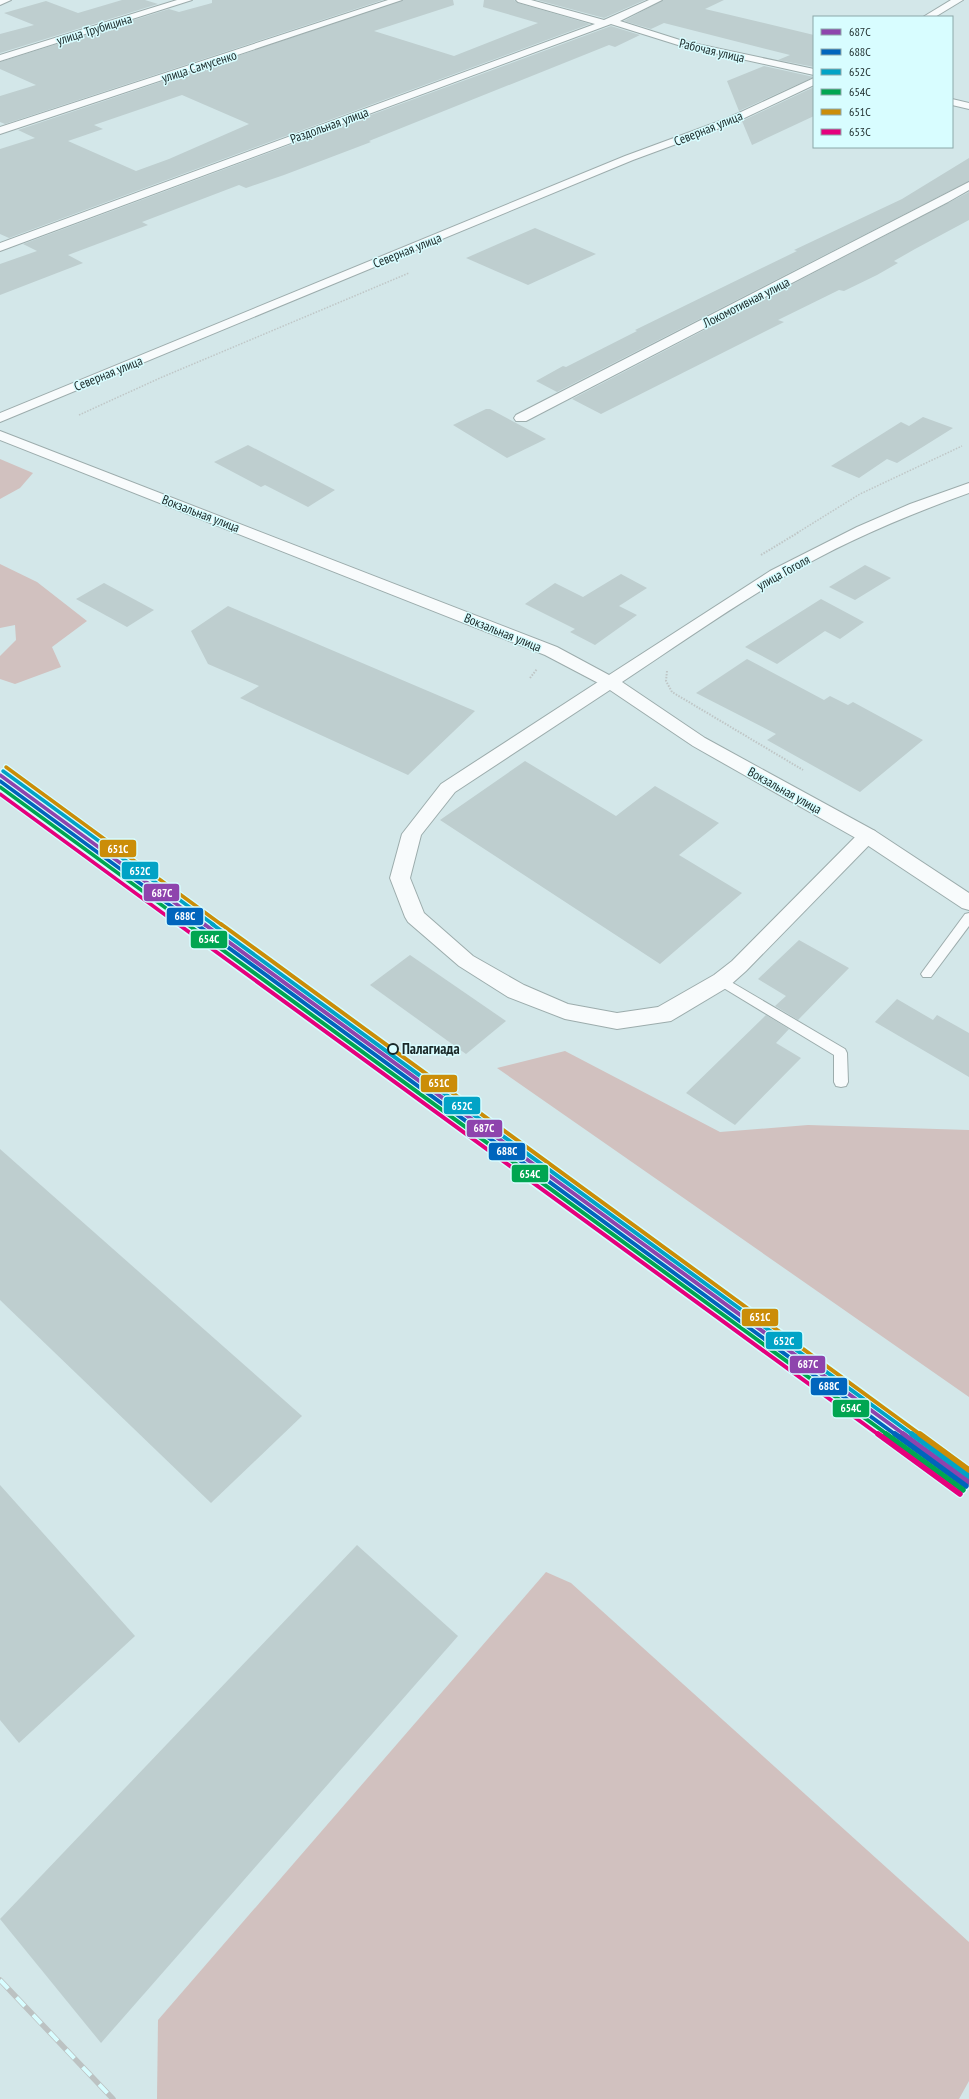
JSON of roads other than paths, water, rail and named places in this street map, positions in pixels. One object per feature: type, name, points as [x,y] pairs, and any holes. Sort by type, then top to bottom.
[{"type":"street","points":[[0,2],[6,0]]},
{"type":"street","name":"улица Трубицина","points":[[0,58],[187,0]]},
{"type":"street","name":"улица Самусенко","points":[[0,131],[397,0]]},
{"type":"street","name":"Рабочая улица","points":[[521,0],[681,43],[813,72]]},
{"type":"street","name":"Раздольная улица","points":[[0,248],[607,22],[657,0]]},
{"type":"street","points":[[930,16],[958,0]]},
{"type":"street","name":"Северная улица","points":[[0,418],[622,161],[732,120],[813,81]]},
{"type":"street","points":[[953,102],[969,106]]},
{"type":"street","name":"Локомотивная улица","points":[[521,418],[944,200],[969,185]]},
{"type":"street","name":"Вокзальная улица","points":[[0,435],[551,651],[610,682],[699,742],[868,836],[969,903]]},
{"type":"street","name":"улица Гоголя","points":[[868,836],[739,966],[721,981],[663,1015],[617,1021],[565,1011],[516,991],[466,961],[415,918],[400,878],[412,834],[448,788],[776,574],[863,530],[915,507],[969,488]]},
{"type":"lane","points":[[927,974],[969,917]]},
{"type":"lane","points":[[721,981],[840,1053],[841,1082]]},
{"type":"railway","points":[[0,1980],[113,2099]]},
{"type":"place","name":"Палагиада","points":[[393,1049]]}]
